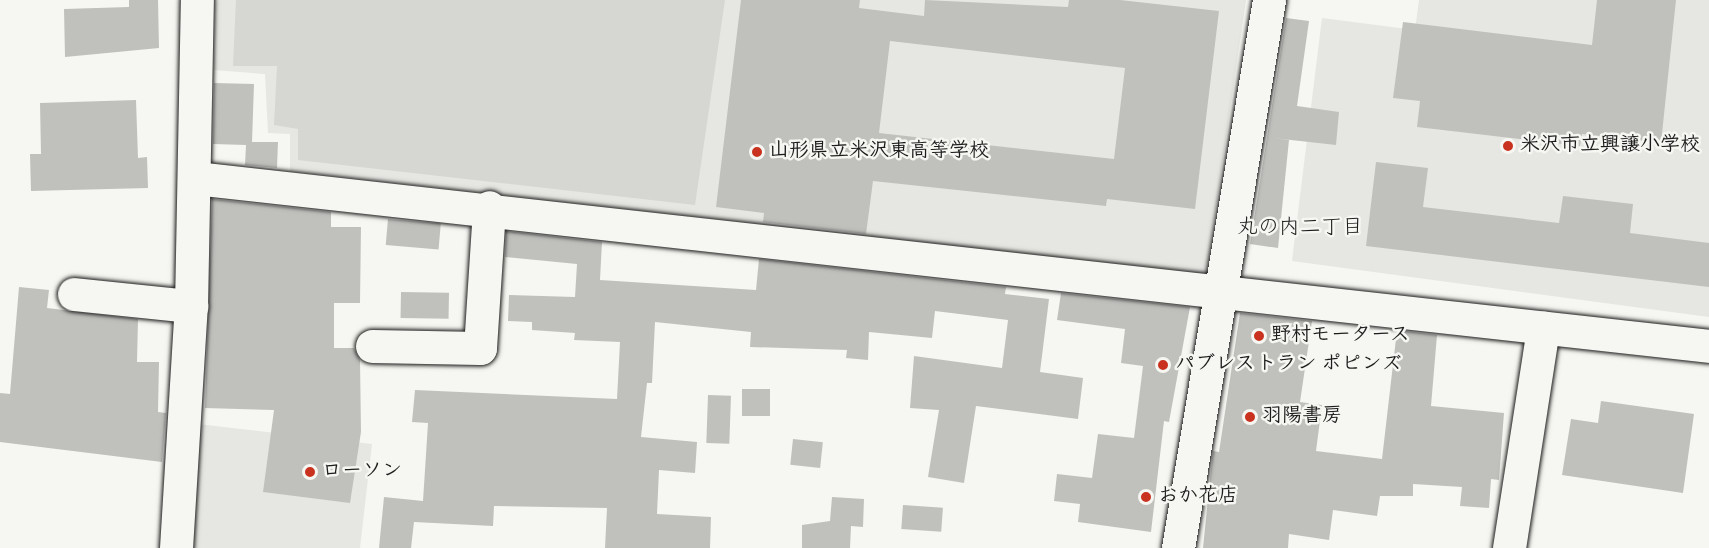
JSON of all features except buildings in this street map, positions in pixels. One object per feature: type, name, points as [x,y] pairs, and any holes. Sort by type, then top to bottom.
[{"type":"street","points":[[176,548],[191,306],[197,0]]},
{"type":"street","points":[[1178,548],[1223,294],[1269,0]]},
{"type":"street","points":[[195,178],[489,207],[1223,294],[1709,346]]},
{"type":"street","points":[[372,346],[480,348],[489,207]]},
{"type":"street","points":[[74,294],[191,306]]},
{"type":"street","points":[[1509,548],[1543,328]]},
{"type":"shaded area","name":"山形県立米沢東高等学校","points":[[215,0],[1246,0],[1206,275],[290,171],[290,134],[268,133],[265,74],[214,70]]},
{"type":"shaded area","points":[[236,0],[725,0],[695,205],[298,160],[298,129],[274,125],[277,66],[233,66]]},
{"type":"shaded area","name":"米沢市立興譲小学校","points":[[1419,0],[1709,0],[1709,317],[1292,261],[1322,18],[1415,30]]},
{"type":"shaded area","points":[[198,424],[372,444],[360,548],[194,548]]},
{"type":"place","name":"米沢市立興譲小学校","points":[[1508,146]]},
{"type":"place","name":"山形県立米沢東高等学校","points":[[757,152]]},
{"type":"place","name":"野村モータース","points":[[1259,336]]},
{"type":"place","name":"パブレストラン ポピンズ","points":[[1163,365]]},
{"type":"place","name":"羽陽書房","points":[[1250,417]]},
{"type":"place","name":"ローソン","points":[[310,472]]},
{"type":"place","name":"おか花店","points":[[1146,497]]},
{"type":"district","name":"丸の内二丁目","points":[[1300,229]]}]
